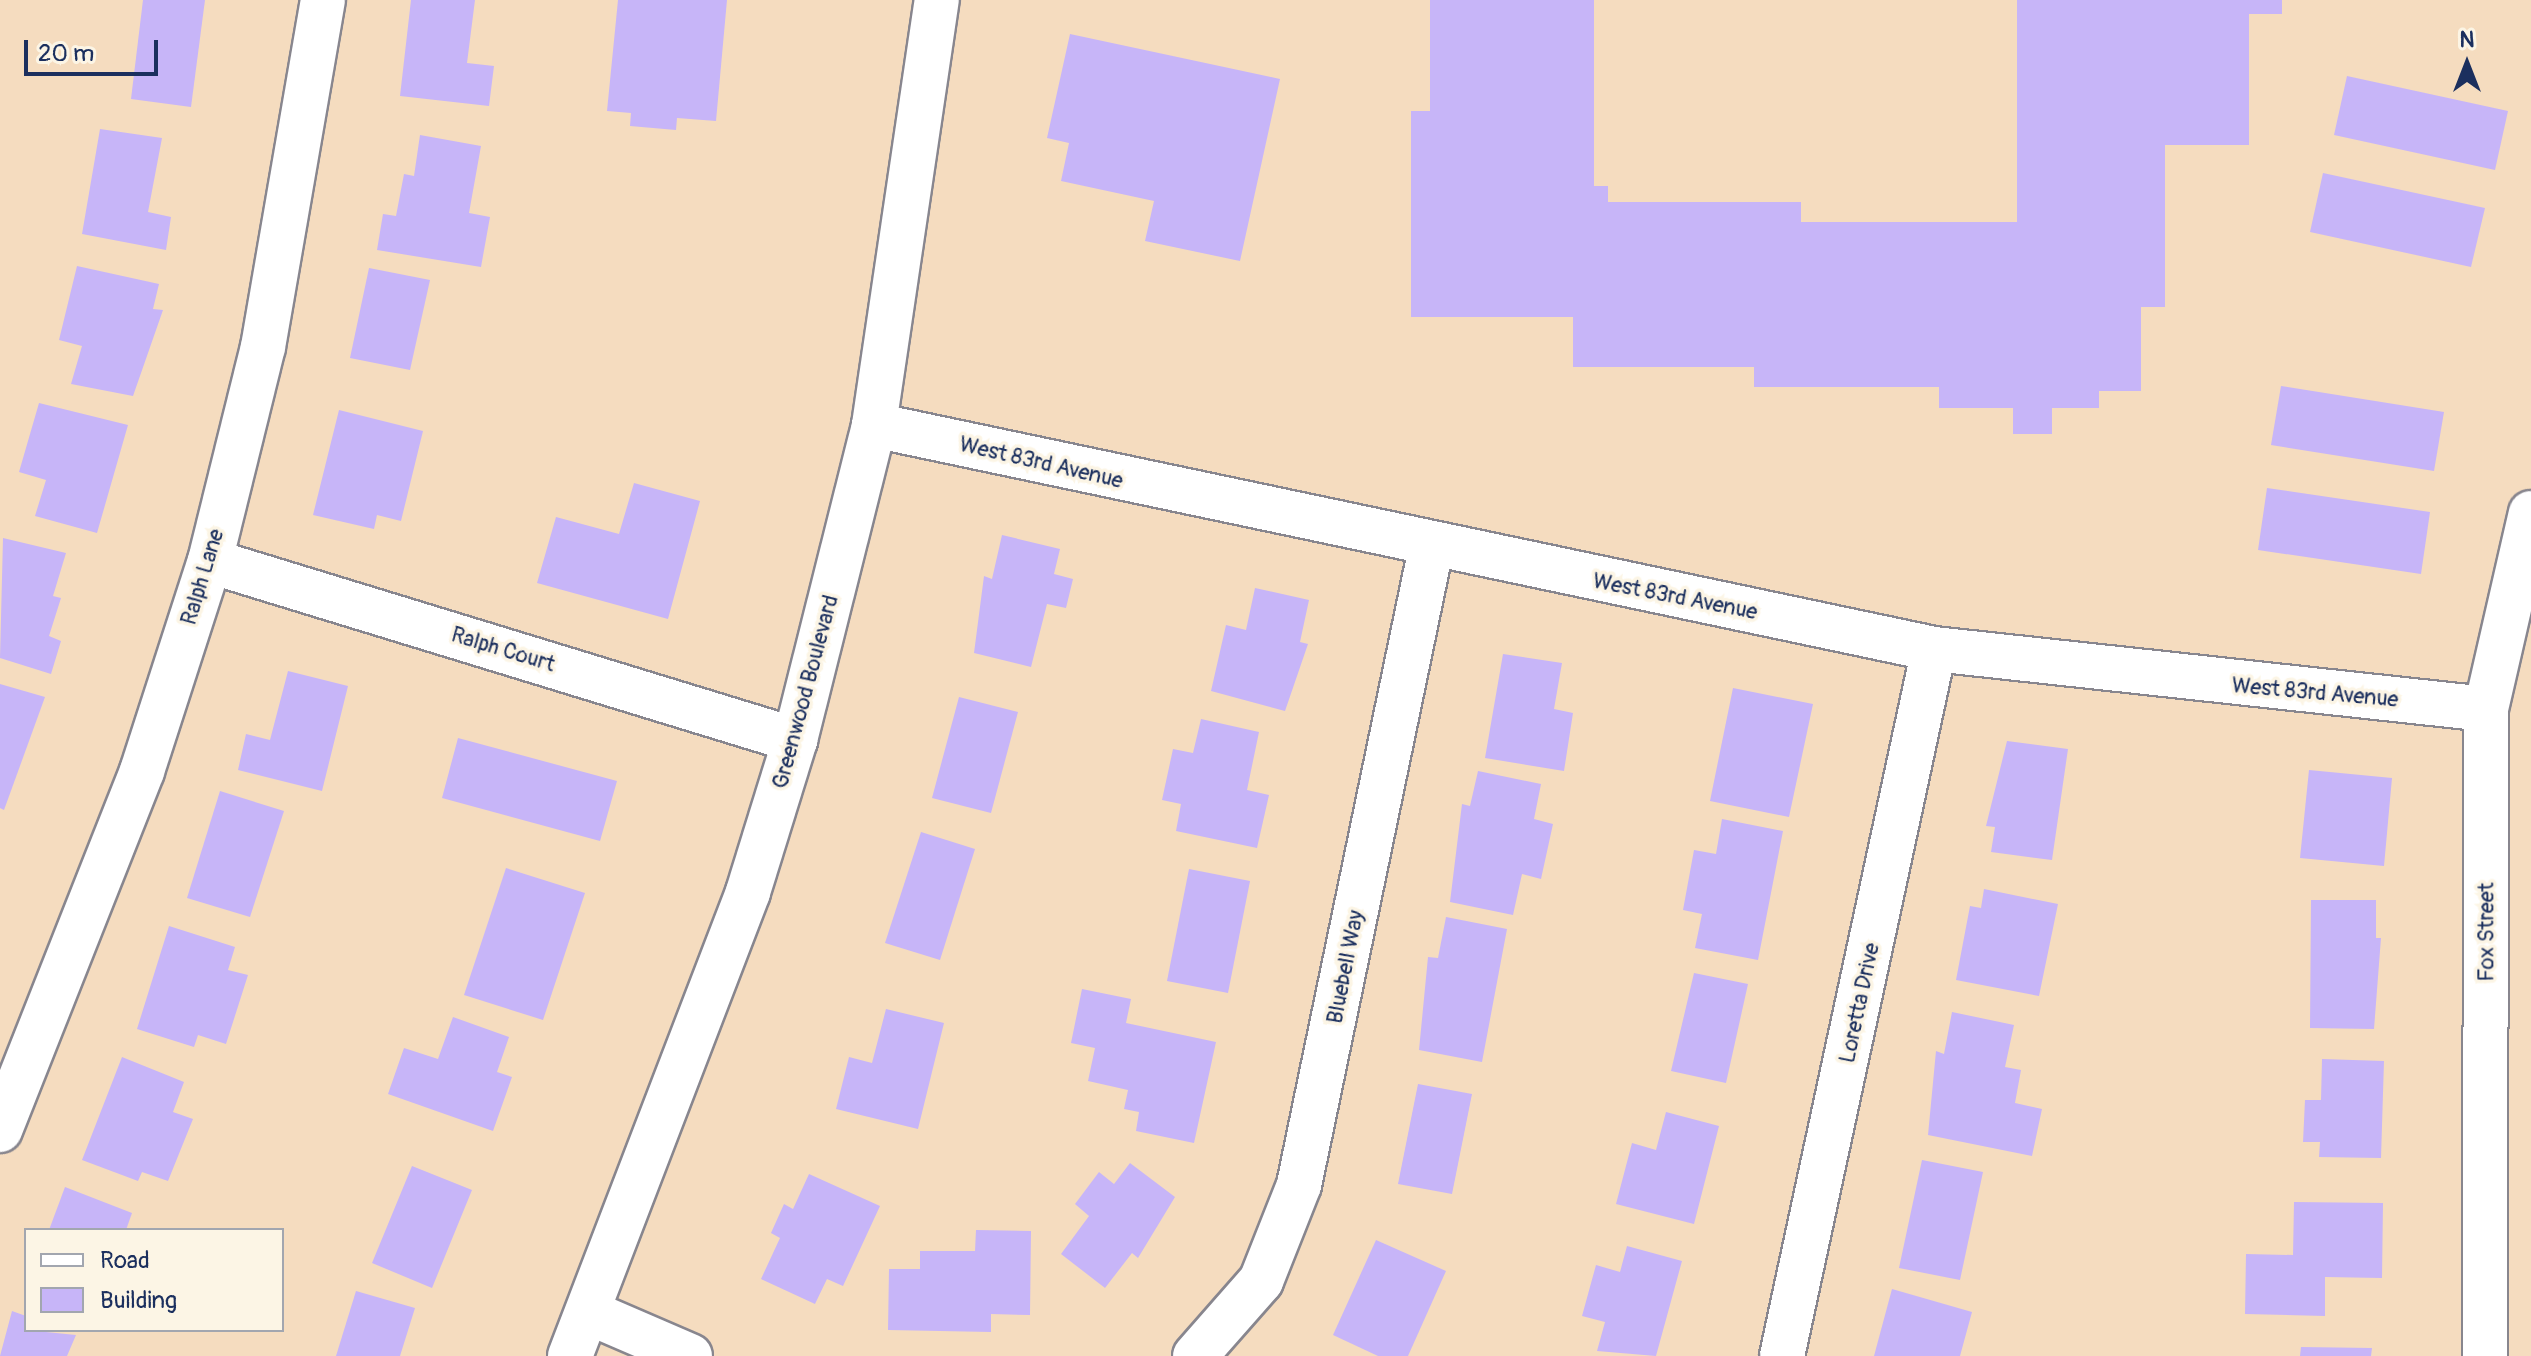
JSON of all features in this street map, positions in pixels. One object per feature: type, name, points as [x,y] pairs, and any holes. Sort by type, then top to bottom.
[{"type":"street","name":"Ralph Lane","points":[[0,1130],[142,771],[210,561],[266,332],[323,0]]},
{"type":"street","name":"Greenwood Boulevard","points":[[570,1356],[748,892],[795,740],[874,425],[937,0]]},
{"type":"street","name":"West 83rd Avenue","points":[[874,425],[1431,548],[1934,649],[2486,709]]},
{"type":"street","name":"Fox Street","points":[[2485,1356],[2486,709],[2531,513]]},
{"type":"street","name":"Bluebell Way","points":[[1195,1356],[1261,1281],[1299,1185],[1431,548]]},
{"type":"street","name":"Ralph Court","points":[[210,561],[795,740]]},
{"type":"street","name":"Loretta Drive","points":[[1782,1356],[1934,649]]},
{"type":"street","points":[[588,1312],[690,1356]]},
{"type":"building","points":[[143,0],[205,0],[191,107],[131,99]]},
{"type":"building","points":[[411,0],[475,0],[467,63],[494,66],[489,106],[400,96]]},
{"type":"building","points":[[618,0],[727,0],[716,121],[677,118],[676,130],[630,126],[631,113],[607,111]]},
{"type":"building","points":[[1430,0],[1594,0],[1594,186],[1608,186],[1608,202],[1801,202],[1801,222],[2017,222],[2017,0],[2282,0],[2282,14],[2249,14],[2249,145],[2165,145],[2165,307],[2141,307],[2141,391],[2099,391],[2099,408],[2052,408],[2052,434],[2013,434],[2013,408],[1939,408],[1939,387],[1754,387],[1754,367],[1573,367],[1573,317],[1411,317],[1411,111],[1430,111]]},
{"type":"building","points":[[1070,34],[1280,79],[1240,261],[1145,241],[1154,201],[1061,181],[1069,143],[1047,138]]},
{"type":"building","points":[[2347,76],[2508,111],[2495,170],[2334,135]]},
{"type":"building","points":[[100,129],[162,138],[148,212],[171,217],[166,250],[82,234]]},
{"type":"building","points":[[420,135],[481,146],[469,213],[490,217],[481,267],[377,250],[383,214],[396,216],[404,174],[414,176]]},
{"type":"building","points":[[2323,173],[2485,208],[2471,267],[2310,232]]},
{"type":"building","points":[[77,266],[159,284],[153,309],[163,310],[133,396],[71,384],[82,346],[59,340]]},
{"type":"building","points":[[369,268],[430,280],[410,370],[350,358]]},
{"type":"building","points":[[2281,386],[2444,412],[2434,471],[2271,445]]},
{"type":"building","points":[[39,403],[128,425],[97,533],[35,516],[46,480],[19,472]]},
{"type":"building","points":[[339,410],[423,431],[401,521],[377,515],[374,529],[313,515]]},
{"type":"building","points":[[634,483],[700,501],[668,619],[537,583],[556,517],[619,534]]},
{"type":"building","points":[[2267,488],[2430,512],[2421,574],[2258,550]]},
{"type":"building","points":[[1002,535],[1060,549],[1054,574],[1073,579],[1066,608],[1047,604],[1031,667],[974,653],[984,576],[992,579]]},
{"type":"building","points":[[3,538],[66,553],[53,596],[61,598],[49,636],[61,641],[51,674],[0,658]]},
{"type":"building","points":[[1255,588],[1309,600],[1300,642],[1308,644],[1285,711],[1211,691],[1226,625],[1246,630]]},
{"type":"building","points":[[1503,654],[1562,663],[1554,709],[1573,713],[1564,771],[1485,758]]},
{"type":"building","points":[[288,671],[348,686],[322,791],[238,770],[246,734],[270,740]]},
{"type":"building","points":[[0,684],[45,697],[4,810],[0,808]]},
{"type":"building","points":[[1733,688],[1813,704],[1789,817],[1710,801]]},
{"type":"building","points":[[959,697],[1018,712],[991,813],[932,798]]},
{"type":"building","points":[[1201,719],[1259,732],[1247,790],[1269,795],[1257,848],[1176,831],[1181,804],[1162,800],[1173,749],[1193,753]]},
{"type":"building","points":[[458,738],[617,781],[600,841],[442,798]]},
{"type":"building","points":[[2007,741],[2068,749],[2052,860],[1991,852],[1995,827],[1986,826]]},
{"type":"building","points":[[2309,770],[2392,778],[2384,866],[2300,858]]},
{"type":"building","points":[[1478,771],[1541,784],[1534,819],[1553,824],[1541,879],[1522,874],[1513,915],[1450,902],[1462,804],[1470,806]]},
{"type":"building","points":[[220,791],[284,811],[250,917],[187,898]]},
{"type":"building","points":[[1722,819],[1783,831],[1758,960],[1695,948],[1702,914],[1683,910],[1694,850],[1716,854]]},
{"type":"building","points":[[921,832],[975,849],[940,960],[885,943]]},
{"type":"building","points":[[506,868],[585,893],[543,1020],[464,995]]},
{"type":"building","points":[[1189,869],[1250,881],[1228,993],[1167,981]]},
{"type":"building","points":[[1984,889],[2058,904],[2039,996],[1956,980],[1970,906],[1981,908]]},
{"type":"building","points":[[2311,900],[2376,900],[2376,938],[2381,938],[2374,1029],[2310,1028]]},
{"type":"building","points":[[1446,917],[1507,929],[1482,1062],[1419,1050],[1428,957],[1438,958]]},
{"type":"building","points":[[169,926],[235,947],[228,970],[248,975],[226,1044],[198,1035],[194,1047],[137,1029]]},
{"type":"building","points":[[1694,973],[1748,984],[1726,1083],[1671,1071]]},
{"type":"building","points":[[1082,989],[1131,999],[1126,1023],[1216,1042],[1194,1143],[1136,1131],[1139,1112],[1124,1109],[1128,1090],[1088,1081],[1095,1048],[1071,1043]]},
{"type":"building","points":[[886,1009],[944,1023],[918,1129],[836,1109],[849,1057],[872,1063]]},
{"type":"building","points":[[1952,1012],[2014,1025],[2005,1067],[2021,1070],[2015,1103],[2042,1109],[2032,1156],[1928,1135],[1936,1051],[1944,1054]]},
{"type":"building","points":[[453,1017],[509,1037],[497,1072],[512,1077],[493,1131],[388,1094],[404,1048],[438,1059]]},
{"type":"building","points":[[122,1057],[184,1082],[173,1112],[193,1119],[168,1181],[142,1172],[138,1181],[82,1160]]},
{"type":"building","points":[[2322,1059],[2384,1061],[2381,1158],[2319,1157],[2320,1142],[2303,1142],[2305,1100],[2321,1100]]},
{"type":"building","points":[[1418,1084],[1472,1094],[1452,1194],[1398,1184]]},
{"type":"building","points":[[1666,1112],[1719,1126],[1694,1224],[1616,1204],[1632,1143],[1656,1150]]},
{"type":"building","points":[[1922,1160],[1983,1172],[1960,1280],[1899,1268]]},
{"type":"building","points":[[1130,1163],[1175,1197],[1138,1258],[1132,1253],[1105,1288],[1061,1254],[1089,1216],[1075,1204],[1099,1172],[1114,1184]]},
{"type":"building","points":[[412,1166],[472,1190],[432,1288],[372,1263]]},
{"type":"building","points":[[809,1174],[880,1206],[843,1286],[827,1279],[815,1304],[761,1279],[780,1238],[771,1233],[784,1204],[793,1209]]},
{"type":"building","points":[[65,1187],[132,1213],[127,1228],[50,1228]]},
{"type":"building","points":[[2294,1202],[2383,1203],[2382,1278],[2325,1277],[2325,1316],[2245,1314],[2246,1254],[2293,1255]]},
{"type":"building","points":[[976,1230],[1031,1231],[1030,1315],[991,1314],[991,1332],[888,1330],[889,1269],[920,1269],[920,1251],[975,1251]]},
{"type":"building","points":[[1376,1240],[1446,1271],[1408,1356],[1378,1356],[1333,1335]]},
{"type":"building","points":[[1627,1246],[1682,1261],[1656,1356],[1597,1351],[1605,1322],[1582,1316],[1596,1265],[1620,1272]]},
{"type":"building","points":[[1892,1289],[1972,1312],[1960,1356],[1874,1356]]},
{"type":"building","points":[[356,1291],[415,1308],[400,1356],[336,1356]]},
{"type":"building","points":[[12,1311],[24,1315],[24,1332],[76,1335],[67,1356],[0,1356]]},
{"type":"building","points":[[2301,1347],[2372,1348],[2371,1356],[2300,1356]]}]
